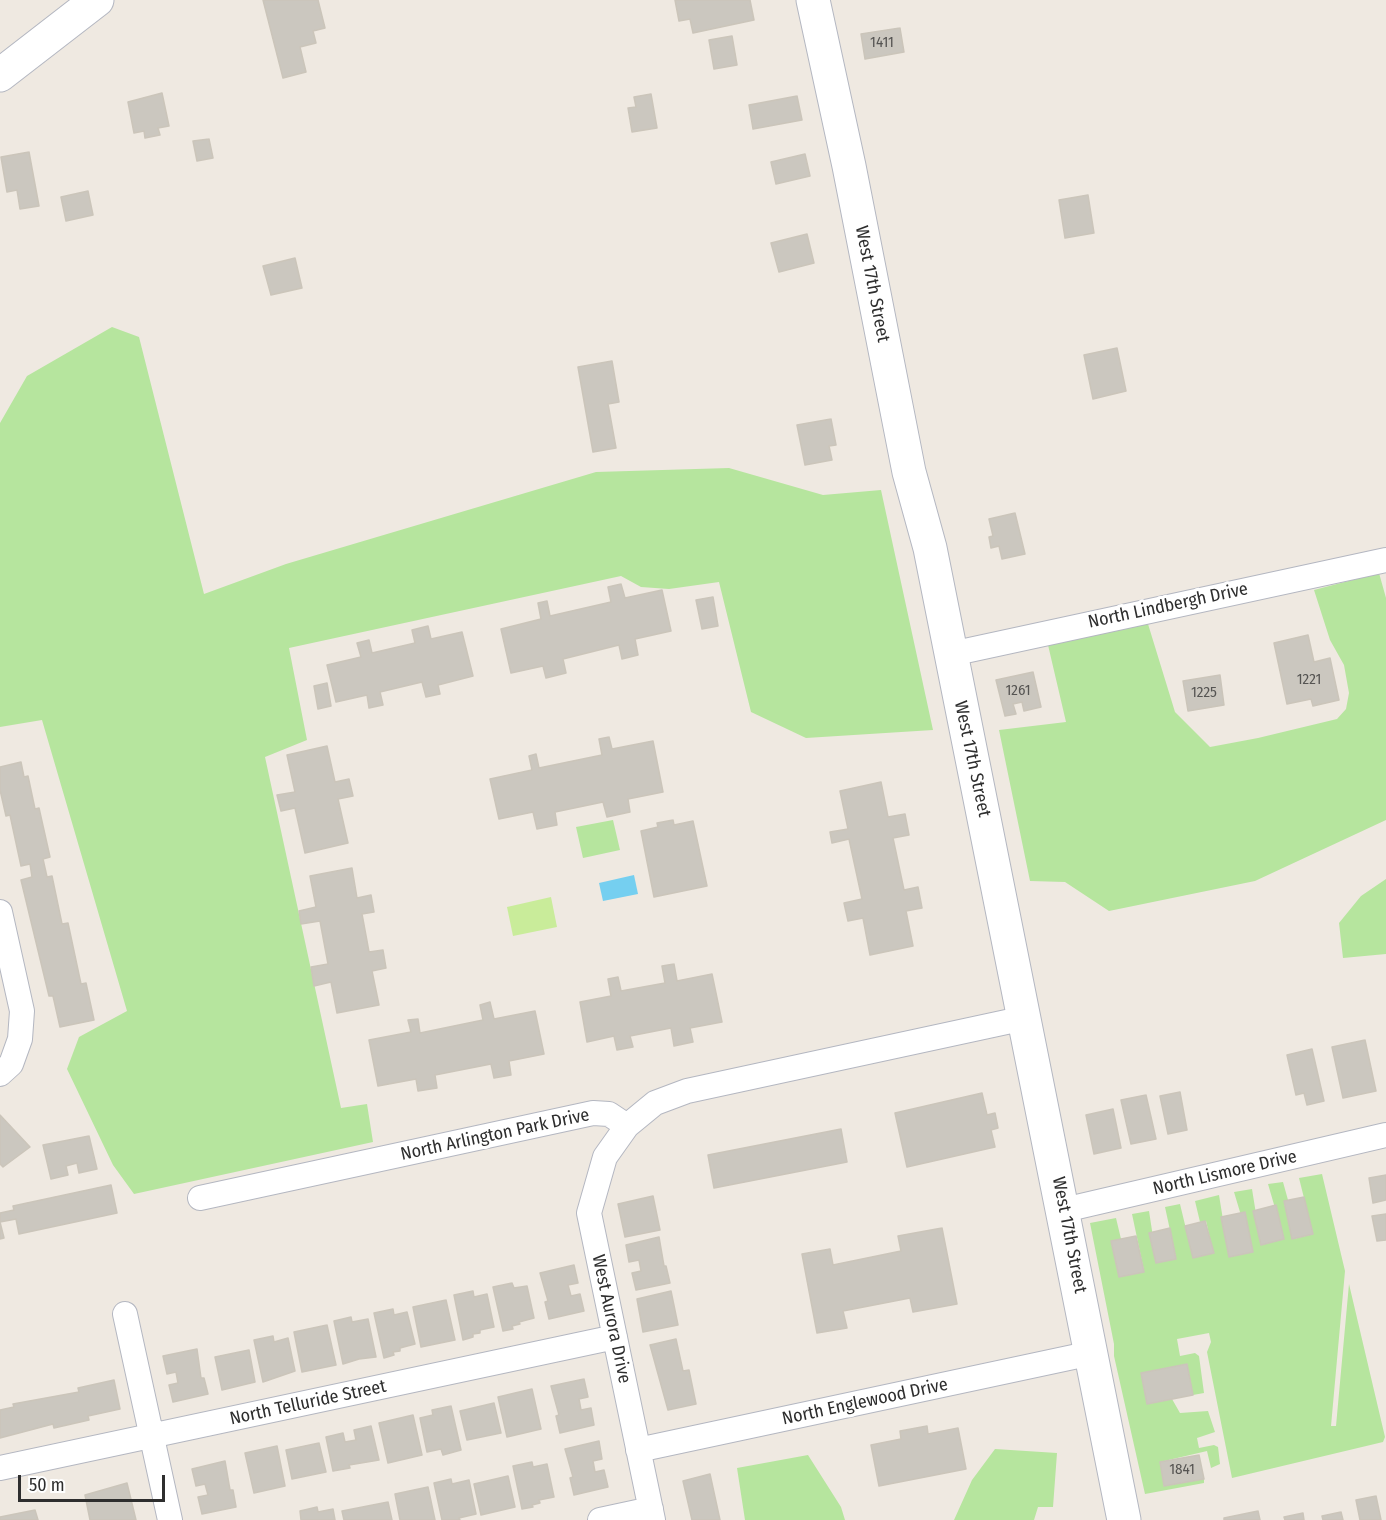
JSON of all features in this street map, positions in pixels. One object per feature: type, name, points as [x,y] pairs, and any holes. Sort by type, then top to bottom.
[{"type":"main road","points":[[0,75],[97,0]]},
{"type":"main road","name":"West 17th Street","points":[[813,0],[849,166],[909,472],[930,548],[1064,1210],[1124,1520]]},
{"type":"street","name":"North Lindbergh Drive","points":[[951,654],[1386,560]]},
{"type":"street","points":[[0,912],[22,1011],[20,1039],[11,1064],[0,1074]]},
{"type":"street","points":[[627,1126],[655,1103],[687,1091],[1025,1018]]},
{"type":"street","name":"North Arlington Park Drive","points":[[200,1198],[593,1113],[609,1114],[627,1126]]},
{"type":"street","name":"West Aurora Drive","points":[[627,1126],[605,1157],[589,1213],[652,1514]]},
{"type":"street","name":"North Lismore Drive","points":[[1064,1210],[1386,1135]]},
{"type":"street","points":[[125,1314],[170,1520]]},
{"type":"street","name":"North Telluride Street","points":[[0,1468],[615,1337]]},
{"type":"street","name":"North Englewood Drive","points":[[638,1450],[1092,1353]]},
{"type":"street","points":[[600,1520],[652,1514]]},
{"type":"green space","points":[[112,327],[139,337],[204,594],[286,564],[596,472],[729,468],[823,495],[881,490],[933,730],[806,738],[751,712],[719,582],[669,589],[641,587],[621,576],[289,648],[307,740],[265,757],[341,1108],[367,1104],[373,1142],[134,1194],[113,1165],[67,1069],[79,1037],[127,1011],[42,720],[0,727],[0,423],[27,376]]},
{"type":"green space","points":[[1379,573],[1386,598],[1386,820],[1255,881],[1109,911],[1065,882],[1030,881],[999,730],[1066,722],[1048,645],[1148,624],[1175,712],[1210,747],[1258,738],[1337,719],[1346,709],[1349,693],[1344,665],[1330,640],[1314,590]]},
{"type":"green space","points":[[613,820],[620,850],[583,858],[576,827]]},
{"type":"green space","points":[[1386,879],[1386,954],[1343,958],[1339,923],[1361,896]]},
{"type":"green space","points":[[551,897],[557,927],[513,936],[507,907]]},
{"type":"green space","points":[[1322,1174],[1345,1271],[1331,1426],[1336,1426],[1349,1284],[1385,1437],[1383,1442],[1232,1478],[1207,1352],[1211,1342],[1209,1333],[1177,1339],[1180,1356],[1195,1353],[1199,1356],[1204,1393],[1193,1395],[1187,1364],[1141,1374],[1147,1404],[1172,1399],[1180,1413],[1208,1411],[1215,1432],[1197,1438],[1199,1448],[1214,1445],[1218,1447],[1220,1464],[1211,1468],[1207,1451],[1160,1462],[1164,1486],[1204,1479],[1204,1483],[1145,1494],[1114,1356],[1114,1344],[1090,1223],[1116,1218],[1121,1239],[1111,1242],[1120,1277],[1144,1271],[1132,1214],[1149,1211],[1157,1263],[1176,1258],[1165,1207],[1180,1204],[1193,1258],[1213,1252],[1206,1221],[1200,1222],[1195,1201],[1219,1195],[1229,1257],[1252,1252],[1234,1192],[1252,1189],[1261,1245],[1284,1239],[1268,1184],[1283,1182],[1288,1200],[1284,1202],[1293,1239],[1313,1234],[1299,1178]]},
{"type":"green space","points":[[995,1449],[1057,1453],[1053,1507],[1038,1507],[1034,1520],[954,1520],[972,1480]]},
{"type":"green space","points":[[808,1455],[841,1507],[845,1520],[745,1520],[737,1468]]},
{"type":"water","points":[[634,875],[638,894],[603,901],[599,883]]},
{"type":"building","points":[[263,0],[318,0],[325,28],[313,31],[316,43],[300,47],[306,72],[283,78]]},
{"type":"building","points":[[675,0],[750,0],[754,20],[693,33],[690,19],[679,21]]},
{"type":"building","points":[[900,28],[904,52],[865,59],[861,34]]},
{"type":"building","points":[[732,36],[737,65],[714,69],[709,40]]},
{"type":"building","points":[[162,93],[169,126],[158,128],[160,135],[145,138],[144,131],[134,133],[128,102]]},
{"type":"building","points":[[651,94],[657,128],[632,132],[628,108],[636,107],[634,97]]},
{"type":"building","points":[[797,96],[802,120],[753,129],[749,105]]},
{"type":"building","points":[[209,139],[213,158],[197,161],[193,141]]},
{"type":"building","points":[[29,152],[39,206],[20,209],[17,190],[7,192],[1,157]]},
{"type":"building","points":[[805,154],[810,176],[776,184],[771,162]]},
{"type":"building","points":[[88,191],[93,215],[66,221],[61,197]]},
{"type":"building","points":[[1088,195],[1094,233],[1065,238],[1059,200]]},
{"type":"building","points":[[807,234],[814,263],[779,272],[771,243]]},
{"type":"building","points":[[295,258],[302,288],[271,295],[263,266]]},
{"type":"building","points":[[1117,348],[1126,391],[1093,399],[1084,355]]},
{"type":"building","points":[[612,361],[619,402],[608,404],[616,448],[593,452],[578,367]]},
{"type":"building","points":[[831,419],[836,445],[829,446],[832,460],[805,465],[797,425]]},
{"type":"building","points":[[1015,513],[1025,554],[1002,559],[999,546],[991,548],[989,537],[993,536],[989,519]]},
{"type":"building","points":[[621,584],[625,598],[662,590],[671,631],[635,639],[638,655],[622,659],[619,645],[563,659],[566,673],[546,678],[543,666],[511,673],[501,629],[541,619],[538,603],[547,601],[550,616],[611,602],[608,587]]},
{"type":"building","points":[[713,597],[718,626],[702,629],[696,600]]},
{"type":"building","points":[[428,626],[431,639],[462,632],[473,676],[438,685],[440,694],[426,697],[422,682],[380,692],[383,705],[369,708],[367,695],[336,702],[327,665],[361,657],[357,643],[369,640],[372,653],[415,643],[412,630]]},
{"type":"building","points":[[1308,635],[1314,662],[1330,658],[1339,700],[1313,706],[1311,699],[1287,704],[1274,643]]},
{"type":"building","points":[[1033,672],[1041,707],[1024,711],[1022,702],[1013,704],[1016,714],[1005,716],[996,680]]},
{"type":"building","points":[[1220,675],[1224,705],[1188,711],[1183,681]]},
{"type":"building","points":[[327,683],[331,706],[318,709],[314,686]]},
{"type":"building","points":[[609,737],[612,749],[653,741],[663,792],[628,799],[630,812],[607,817],[603,802],[555,812],[557,825],[537,829],[533,812],[499,819],[490,779],[532,770],[529,756],[536,754],[539,768],[602,755],[599,739]]},
{"type":"building","points":[[327,746],[335,782],[349,779],[353,796],[338,799],[348,843],[305,853],[295,808],[281,811],[277,795],[295,792],[287,755]]},
{"type":"building","points":[[21,762],[24,777],[28,776],[35,809],[39,808],[50,857],[43,859],[47,877],[52,876],[62,924],[68,923],[81,984],[86,983],[94,1020],[60,1027],[53,996],[49,996],[21,880],[32,877],[30,864],[21,866],[10,815],[6,816],[0,790],[0,767]]},
{"type":"building","points":[[881,782],[888,817],[905,814],[909,835],[893,838],[904,890],[918,887],[922,908],[906,911],[913,946],[870,955],[863,918],[848,921],[844,903],[862,899],[849,839],[832,843],[830,832],[848,829],[840,791]]},
{"type":"building","points":[[673,820],[674,825],[693,821],[707,886],[654,897],[641,831],[658,827],[657,823]]},
{"type":"building","points":[[352,868],[357,898],[371,895],[374,912],[362,914],[369,952],[383,950],[386,968],[372,971],[379,1005],[337,1013],[331,982],[314,986],[311,967],[328,964],[320,921],[301,924],[299,911],[316,907],[310,876]]},
{"type":"building","points":[[674,964],[677,981],[712,974],[722,1022],[690,1028],[693,1042],[674,1046],[671,1028],[630,1036],[633,1047],[617,1050],[614,1036],[587,1042],[580,1002],[611,996],[608,979],[618,977],[621,991],[665,983],[662,966]]},
{"type":"building","points":[[490,1002],[494,1019],[535,1011],[544,1054],[509,1061],[511,1075],[494,1078],[491,1064],[435,1075],[437,1088],[418,1091],[416,1079],[378,1086],[369,1040],[411,1032],[408,1020],[418,1019],[420,1033],[483,1020],[480,1005]]},
{"type":"building","points":[[1365,1040],[1376,1091],[1343,1098],[1332,1047]]},
{"type":"building","points":[[1312,1049],[1324,1101],[1307,1105],[1304,1093],[1296,1095],[1287,1055]]},
{"type":"building","points":[[1180,1092],[1187,1130],[1168,1134],[1160,1096]]},
{"type":"building","points":[[982,1093],[987,1115],[995,1113],[998,1128],[991,1130],[995,1147],[907,1167],[895,1113]]},
{"type":"building","points":[[1146,1095],[1156,1139],[1131,1144],[1121,1100]]},
{"type":"building","points":[[1113,1109],[1121,1148],[1094,1154],[1086,1115]]},
{"type":"building","points":[[0,1115],[30,1147],[3,1167],[0,1164]]},
{"type":"building","points":[[841,1129],[847,1162],[714,1188],[708,1155]]},
{"type":"building","points":[[89,1136],[97,1169],[79,1173],[77,1163],[66,1166],[68,1175],[51,1179],[43,1145]]},
{"type":"building","points":[[1386,1175],[1386,1200],[1373,1203],[1369,1178]]},
{"type":"building","points":[[111,1185],[117,1213],[19,1234],[16,1219],[0,1222],[0,1213],[14,1210],[13,1206]]},
{"type":"building","points":[[653,1196],[660,1230],[625,1237],[618,1204]]},
{"type":"building","points":[[1304,1197],[1313,1234],[1292,1239],[1284,1201]]},
{"type":"building","points":[[1276,1205],[1284,1239],[1261,1245],[1253,1211]]},
{"type":"building","points":[[1245,1212],[1253,1252],[1229,1257],[1221,1217]]},
{"type":"building","points":[[1386,1214],[1386,1240],[1377,1241],[1372,1216]]},
{"type":"building","points":[[1205,1221],[1214,1253],[1193,1258],[1185,1226]]},
{"type":"building","points":[[0,1222],[4,1238],[0,1239]]},
{"type":"building","points":[[942,1228],[957,1304],[913,1312],[910,1298],[843,1311],[847,1328],[817,1333],[802,1254],[830,1249],[833,1265],[901,1251],[898,1236]]},
{"type":"building","points":[[1170,1228],[1176,1259],[1156,1263],[1149,1233]]},
{"type":"building","points":[[1136,1236],[1144,1272],[1119,1277],[1111,1241]]},
{"type":"building","points":[[659,1237],[664,1266],[666,1266],[670,1283],[636,1290],[632,1273],[641,1271],[639,1260],[629,1262],[626,1245]]},
{"type":"building","points":[[574,1265],[578,1283],[568,1285],[571,1296],[580,1294],[584,1311],[549,1319],[545,1302],[548,1301],[540,1273]]},
{"type":"building","points":[[512,1283],[514,1288],[527,1286],[534,1318],[519,1322],[520,1324],[512,1326],[513,1329],[503,1331],[493,1287]]},
{"type":"building","points":[[473,1291],[474,1297],[487,1294],[494,1327],[480,1330],[480,1333],[463,1340],[454,1295]]},
{"type":"building","points":[[671,1291],[678,1325],[643,1332],[637,1299]]},
{"type":"building","points":[[446,1300],[455,1340],[421,1347],[413,1307]]},
{"type":"building","points":[[393,1309],[394,1315],[407,1312],[415,1344],[400,1348],[400,1351],[393,1352],[394,1355],[384,1358],[374,1313]]},
{"type":"building","points":[[351,1317],[352,1322],[368,1319],[376,1357],[343,1364],[334,1321]]},
{"type":"building","points":[[327,1325],[336,1365],[302,1372],[294,1332]]},
{"type":"building","points":[[273,1336],[274,1342],[288,1338],[295,1371],[263,1382],[254,1340]]},
{"type":"building","points":[[676,1339],[683,1371],[689,1370],[696,1404],[668,1410],[650,1345]]},
{"type":"building","points":[[197,1349],[201,1378],[204,1378],[208,1394],[173,1402],[169,1385],[178,1383],[176,1372],[167,1374],[163,1356]]},
{"type":"building","points":[[249,1350],[255,1382],[222,1390],[215,1357]]},
{"type":"building","points":[[1187,1364],[1193,1395],[1147,1404],[1141,1373]]},
{"type":"building","points":[[584,1379],[588,1397],[579,1399],[581,1410],[591,1408],[594,1425],[560,1433],[556,1416],[559,1415],[551,1386]]},
{"type":"building","points":[[114,1380],[120,1409],[88,1416],[89,1420],[54,1428],[53,1424],[0,1438],[0,1410],[14,1407],[13,1404],[79,1392],[78,1388]]},
{"type":"building","points":[[532,1389],[541,1429],[507,1437],[498,1397]]},
{"type":"building","points":[[494,1403],[501,1433],[467,1440],[460,1411]]},
{"type":"building","points":[[451,1406],[461,1450],[443,1455],[441,1449],[427,1452],[420,1418],[433,1415],[432,1410]]},
{"type":"building","points":[[413,1415],[422,1455],[388,1463],[379,1423]]},
{"type":"building","points":[[371,1426],[379,1460],[349,1465],[350,1468],[333,1471],[326,1437],[343,1433],[345,1442],[356,1440],[354,1430]]},
{"type":"building","points":[[927,1426],[928,1434],[958,1428],[966,1469],[879,1486],[871,1445],[901,1439],[900,1431]]},
{"type":"building","points":[[599,1441],[602,1459],[593,1461],[595,1472],[604,1470],[608,1487],[574,1495],[570,1478],[573,1477],[565,1449]]},
{"type":"building","points":[[319,1443],[326,1472],[292,1479],[286,1450]]},
{"type":"building","points":[[277,1446],[285,1486],[254,1493],[245,1453]]},
{"type":"building","points":[[1199,1455],[1204,1479],[1164,1486],[1160,1462]]},
{"type":"building","points":[[225,1461],[230,1490],[233,1490],[236,1507],[202,1514],[198,1497],[208,1495],[205,1484],[196,1486],[192,1469]]},
{"type":"building","points":[[532,1462],[533,1467],[547,1464],[554,1497],[539,1500],[540,1503],[532,1505],[533,1507],[522,1509],[513,1466]]},
{"type":"building","points":[[710,1474],[720,1520],[692,1520],[683,1481]]},
{"type":"building","points":[[508,1476],[515,1507],[481,1515],[474,1484]]},
{"type":"building","points":[[451,1479],[452,1484],[469,1480],[476,1514],[459,1518],[460,1520],[442,1520],[434,1483]]},
{"type":"building","points":[[127,1483],[136,1520],[90,1520],[85,1495]]},
{"type":"building","points":[[428,1487],[435,1520],[400,1520],[395,1494]]},
{"type":"building","points":[[1376,1496],[1381,1520],[1360,1520],[1356,1500]]},
{"type":"building","points":[[388,1502],[392,1520],[344,1520],[342,1511]]},
{"type":"building","points":[[317,1507],[318,1512],[333,1509],[335,1520],[301,1520],[300,1511]]},
{"type":"building","points":[[35,1510],[38,1520],[0,1520],[0,1517]]},
{"type":"building","points":[[1258,1511],[1260,1520],[1224,1520],[1224,1518]]},
{"type":"building","points":[[1341,1512],[1343,1520],[1323,1520],[1322,1516]]},
{"type":"building","points":[[1303,1513],[1304,1520],[1285,1520],[1284,1517]]}]
